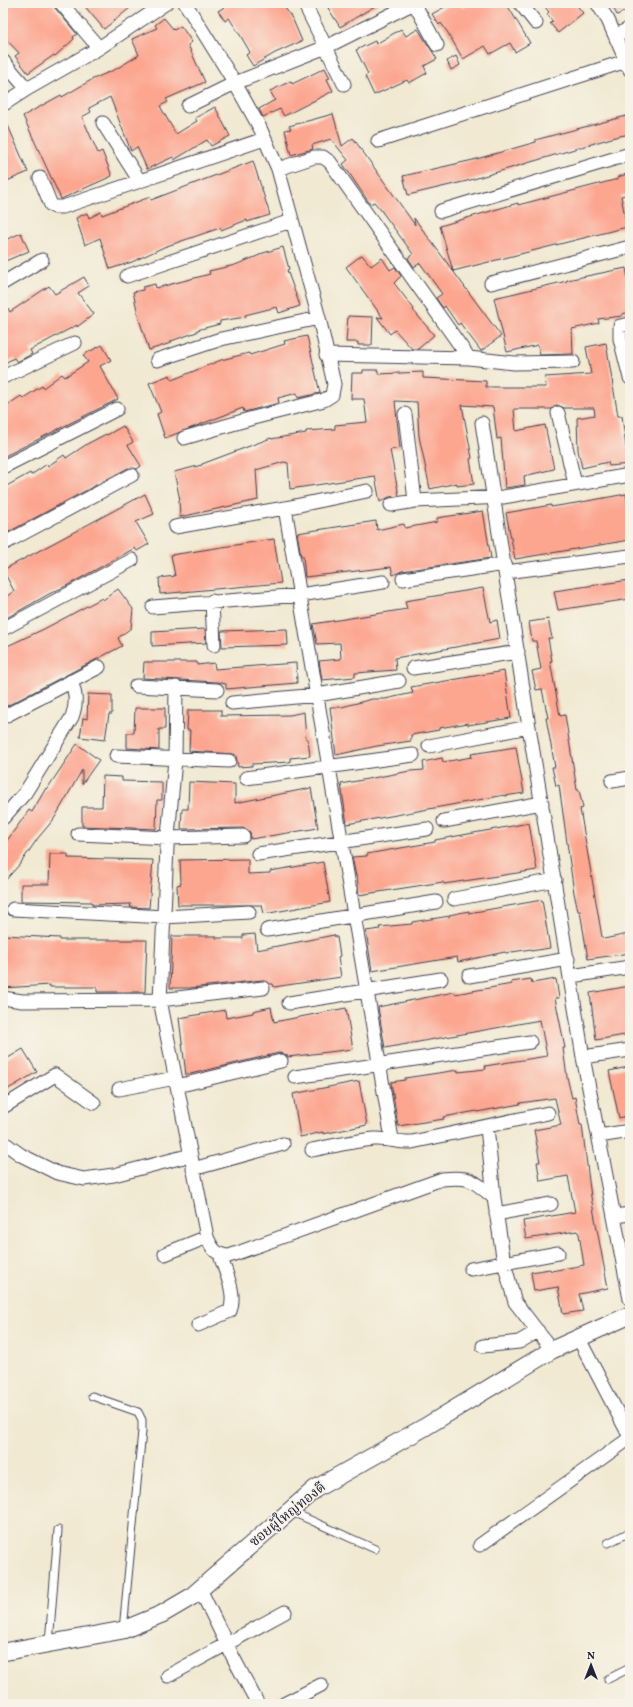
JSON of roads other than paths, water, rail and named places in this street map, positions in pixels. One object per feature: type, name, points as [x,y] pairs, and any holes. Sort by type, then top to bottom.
[{"type":"street","points":[[61,3],[99,48]]},
{"type":"street","points":[[4,104],[27,89],[99,48],[166,3]]},
{"type":"street","points":[[184,438],[253,418],[324,400],[332,395],[334,384],[278,169],[235,83],[185,3]]},
{"type":"street","points":[[304,3],[344,84]]},
{"type":"street","points":[[188,106],[235,83],[326,47],[414,3],[437,45]]},
{"type":"street","points":[[520,3],[536,23]]},
{"type":"street","points":[[378,141],[628,65],[606,15],[597,3]]},
{"type":"street","points":[[615,36],[630,28]]},
{"type":"street","points":[[3,61],[27,89]]},
{"type":"street","points":[[104,123],[138,180]]},
{"type":"street","points":[[40,178],[51,205],[55,207],[73,205],[138,180],[264,139]]},
{"type":"street","points":[[442,211],[630,154]]},
{"type":"street","points":[[278,169],[314,157],[322,157],[330,162],[469,358]]},
{"type":"street","points":[[127,276],[292,221]]},
{"type":"street","points":[[491,283],[630,247]]},
{"type":"street","points":[[3,283],[42,260]]},
{"type":"street","points":[[157,360],[221,339],[318,318]]},
{"type":"street","points":[[630,324],[620,326],[620,339],[630,378]]},
{"type":"street","points":[[3,377],[75,343]]},
{"type":"street","points":[[326,355],[469,358],[514,363],[574,362]]},
{"type":"street","points":[[3,467],[117,409]]},
{"type":"street","points":[[558,413],[575,484]]},
{"type":"street","points":[[405,414],[415,501]]},
{"type":"street","points":[[482,423],[529,727],[571,976],[583,1058],[630,1299]]},
{"type":"street","points":[[3,544],[132,475]]},
{"type":"street","points":[[391,505],[415,501],[494,497],[503,498],[630,475]]},
{"type":"street","points":[[175,527],[285,508],[367,491]]},
{"type":"street","points":[[285,508],[392,1139]]},
{"type":"street","points":[[403,579],[630,556]]},
{"type":"street","points":[[3,629],[132,560]]},
{"type":"street","points":[[153,607],[300,595],[383,582]]},
{"type":"street","points":[[212,602],[214,645]]},
{"type":"street","points":[[413,668],[518,652]]},
{"type":"street","points":[[3,717],[70,681],[100,667]]},
{"type":"street","points":[[3,818],[25,793],[72,717],[76,706],[76,695],[70,681]]},
{"type":"street","points":[[232,703],[317,695],[399,681]]},
{"type":"street","points":[[136,686],[217,690]]},
{"type":"street","points":[[176,687],[175,760],[168,838],[160,1000],[193,1169],[207,1237],[211,1248],[220,1255],[229,1256],[442,1180],[458,1178],[473,1180],[494,1198]]},
{"type":"street","points":[[429,746],[529,727]]},
{"type":"street","points":[[246,778],[413,755]]},
{"type":"street","points":[[116,756],[175,760],[228,761]]},
{"type":"street","points":[[612,781],[630,778]]},
{"type":"street","points":[[444,821],[542,803]]},
{"type":"street","points":[[258,854],[427,830]]},
{"type":"street","points":[[78,834],[168,838],[243,836]]},
{"type":"street","points":[[454,899],[555,880]]},
{"type":"street","points":[[267,930],[436,902]]},
{"type":"street","points":[[13,909],[165,917],[249,912]]},
{"type":"street","points":[[469,976],[568,959]]},
{"type":"street","points":[[571,976],[630,967]]},
{"type":"street","points":[[289,1002],[442,978]]},
{"type":"street","points":[[3,998],[22,1001],[160,1000],[263,988]]},
{"type":"street","points":[[295,1077],[530,1042]]},
{"type":"street","points":[[583,1058],[630,1050]]},
{"type":"street","points":[[119,1089],[176,1082],[281,1061]]},
{"type":"street","points":[[3,1107],[55,1076],[94,1103]]},
{"type":"street","points":[[312,1150],[375,1139],[392,1139],[412,1142],[548,1113]]},
{"type":"street","points":[[487,1126],[496,1214],[504,1263],[515,1302],[552,1350]]},
{"type":"street","points":[[599,1136],[630,1131]]},
{"type":"street","points":[[3,1142],[21,1155],[57,1173],[84,1179],[114,1175],[191,1155]]},
{"type":"street","points":[[193,1169],[283,1144]]},
{"type":"street","points":[[496,1214],[551,1204]]},
{"type":"street","points":[[615,1216],[630,1214]]},
{"type":"street","points":[[165,1254],[207,1237]]},
{"type":"street","points":[[471,1268],[558,1253]]},
{"type":"street","points":[[198,1325],[230,1310],[233,1303],[233,1296],[220,1255]]},
{"type":"street","name":"ซอยผู้ใหญ่ทองดี","points":[[3,1652],[123,1630],[162,1614],[191,1597],[315,1489],[425,1427],[552,1350],[630,1315]]},
{"type":"street","points":[[484,1346],[519,1342],[538,1331]]},
{"type":"street","points":[[480,1544],[629,1431],[605,1390],[579,1339]]},
{"type":"street","points":[[200,1589],[226,1644],[258,1704]]},
{"type":"street","points":[[168,1676],[285,1612]]},
{"type":"street","points":[[284,1704],[321,1685]]},
{"type":"lane","points":[[92,1396],[138,1412],[142,1420],[123,1630]]},
{"type":"lane","points":[[290,1511],[375,1549]]},
{"type":"lane","points":[[48,1643],[58,1530]]},
{"type":"lane","points":[[608,1543],[630,1532]]},
{"type":"lane","points":[[608,1679],[630,1668]]}]
